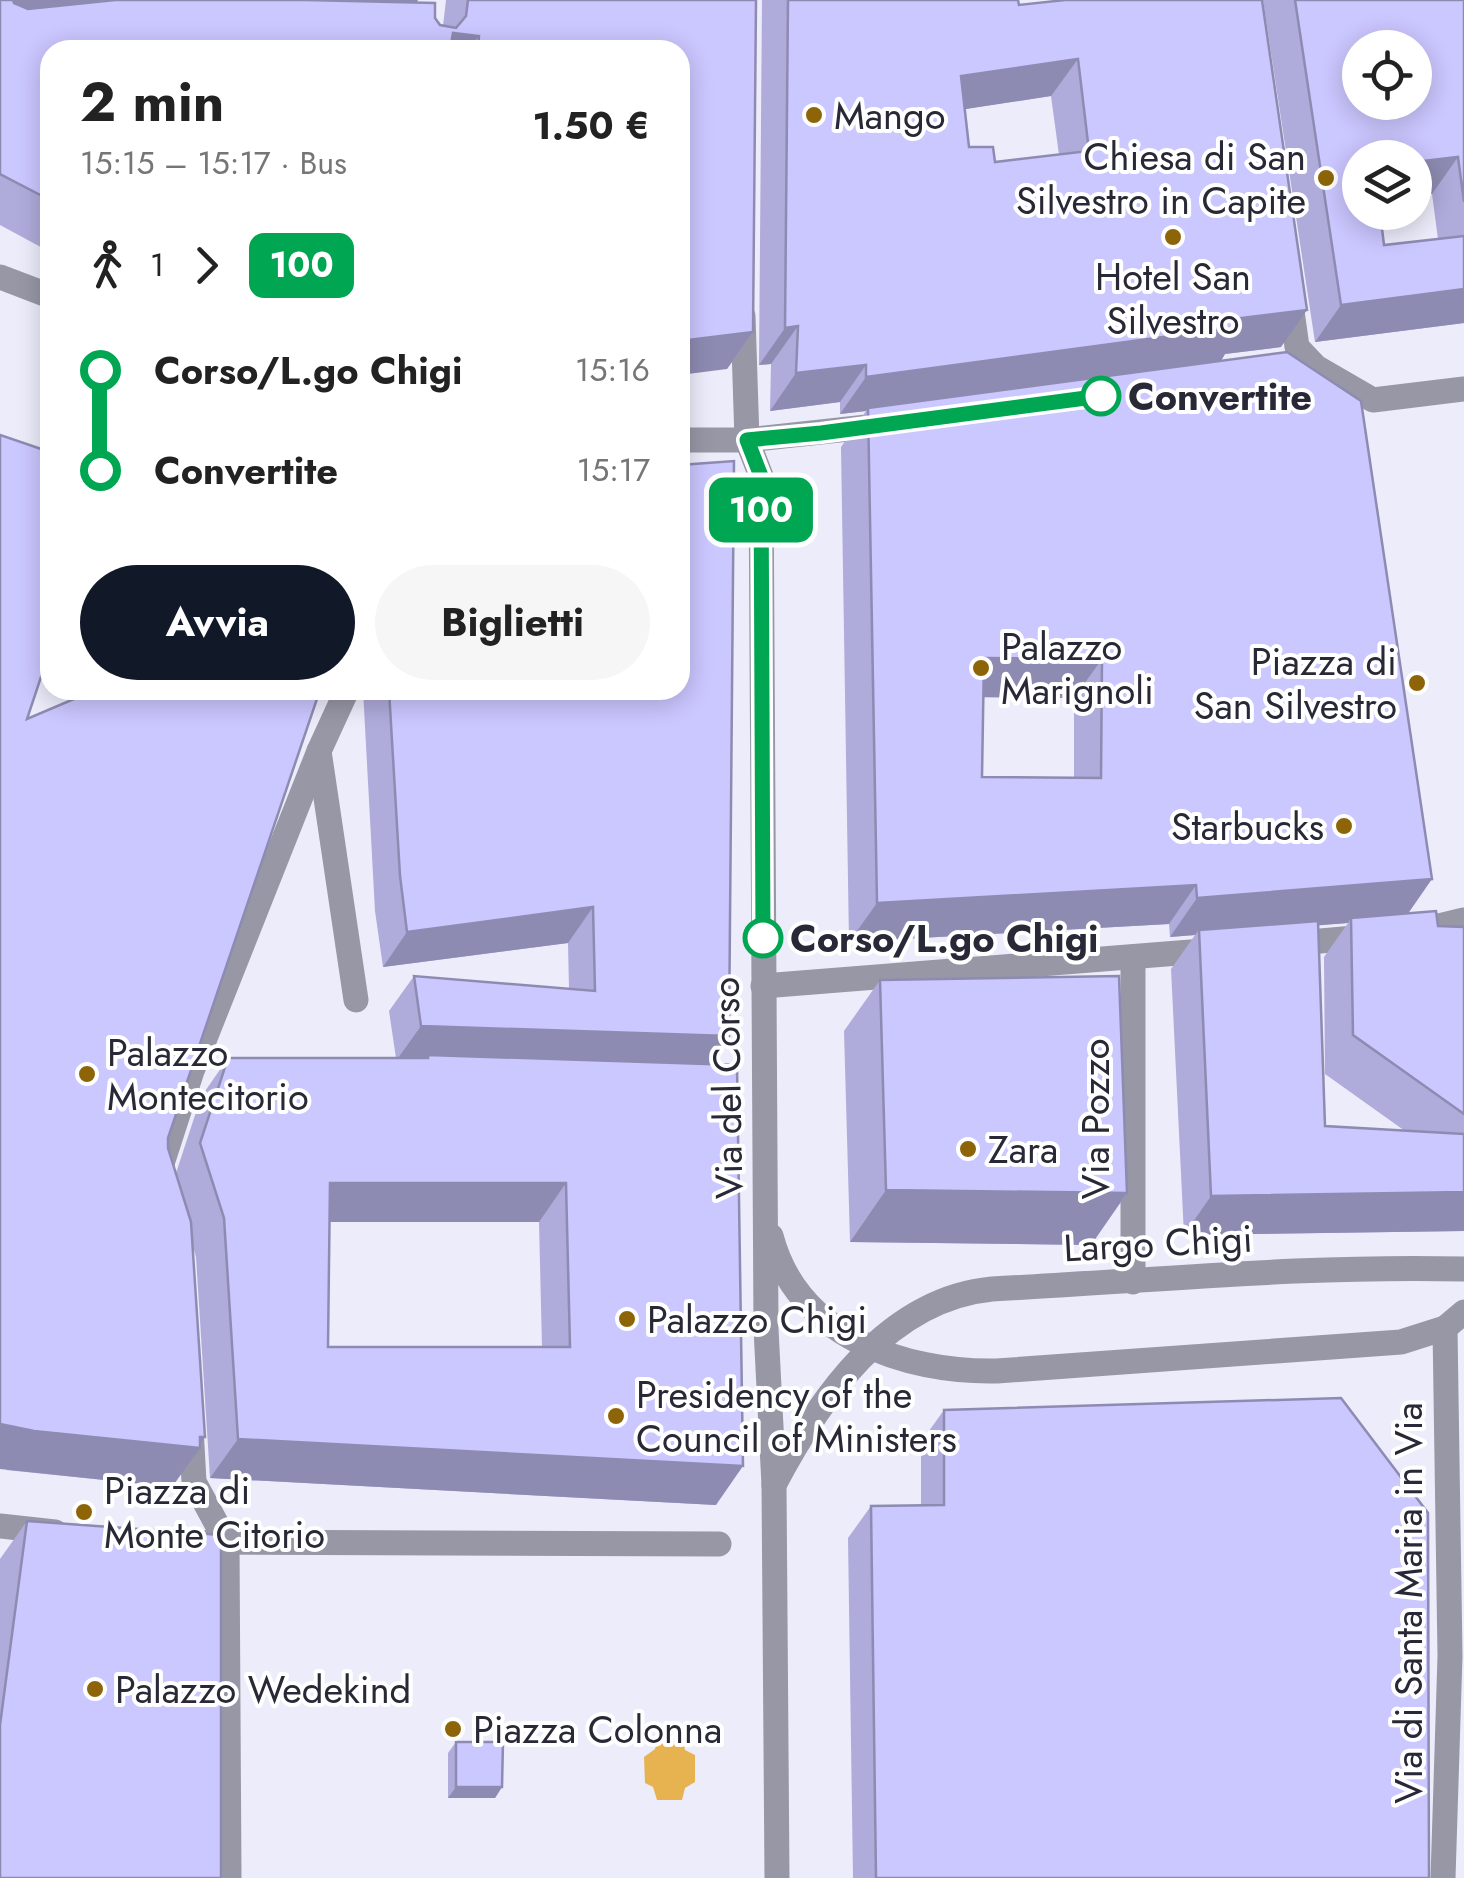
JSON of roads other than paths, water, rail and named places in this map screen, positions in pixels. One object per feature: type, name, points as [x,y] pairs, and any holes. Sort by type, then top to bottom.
[{"type":"street","points":[[1286,270],[1304,368],[1372,400],[1464,389]]},
{"type":"street","points":[[0,276],[40,292]]},
{"type":"street","name":"Via del Corso","points":[[744,289],[747,440],[761,476],[766,1329],[774,1485],[777,1878]]},
{"type":"street","points":[[690,440],[747,440],[916,420]]},
{"type":"street","points":[[162,1201],[156,1182],[202,1071],[319,750],[342,700]]},
{"type":"street","points":[[319,750],[356,1000]]},
{"type":"street","points":[[763,986],[1259,946],[1307,952],[1464,920]]},
{"type":"street","name":"Via Pozzo","points":[[1133,956],[1134,1282]]},
{"type":"street","points":[[736,1088],[764,1089]]},
{"type":"street","points":[[766,1217],[775,1250],[796,1290],[829,1323],[872,1348],[929,1368],[998,1371],[1401,1342],[1454,1320]]},
{"type":"street","name":"Largo Chigi","points":[[774,1485],[825,1398],[872,1348],[916,1316],[972,1291],[1398,1267],[1464,1269]]},
{"type":"street","name":"Via di Santa Maria in Via","points":[[1443,1878],[1454,1320]]},
{"type":"street","points":[[189,1407],[194,1482],[227,1543],[229,1878]]},
{"type":"street","points":[[0,1526],[84,1534]]},
{"type":"street","points":[[180,1539],[227,1543],[719,1544]]},
{"type":"place","name":"Mango","points":[[814,115]]},
{"type":"place","name":"Chiesa di San Silvestro in Capite","points":[[1326,178]]},
{"type":"place","name":"Hotel San Silvestro","points":[[1173,237]]},
{"type":"place","name":"Convertite","points":[[1101,396]]},
{"type":"place","name":"Palazzo Marignoli","points":[[981,668]]},
{"type":"place","name":"Piazza di San Silvestro","points":[[1417,683]]},
{"type":"place","name":"Starbucks","points":[[1344,826]]},
{"type":"place","name":"Corso/L.go Chigi","points":[[763,938]]},
{"type":"place","name":"Palazzo Montecitorio","points":[[87,1074]]},
{"type":"place","name":"Zara","points":[[968,1149]]},
{"type":"place","name":"Palazzo Chigi","points":[[627,1319]]},
{"type":"place","name":"Presidency of the Council of Ministers","points":[[616,1416]]},
{"type":"place","name":"Piazza di Monte Citorio","points":[[84,1512]]},
{"type":"place","name":"Palazzo Wedekind","points":[[95,1689]]},
{"type":"place","name":"Piazza Colonna","points":[[453,1729]]}]
